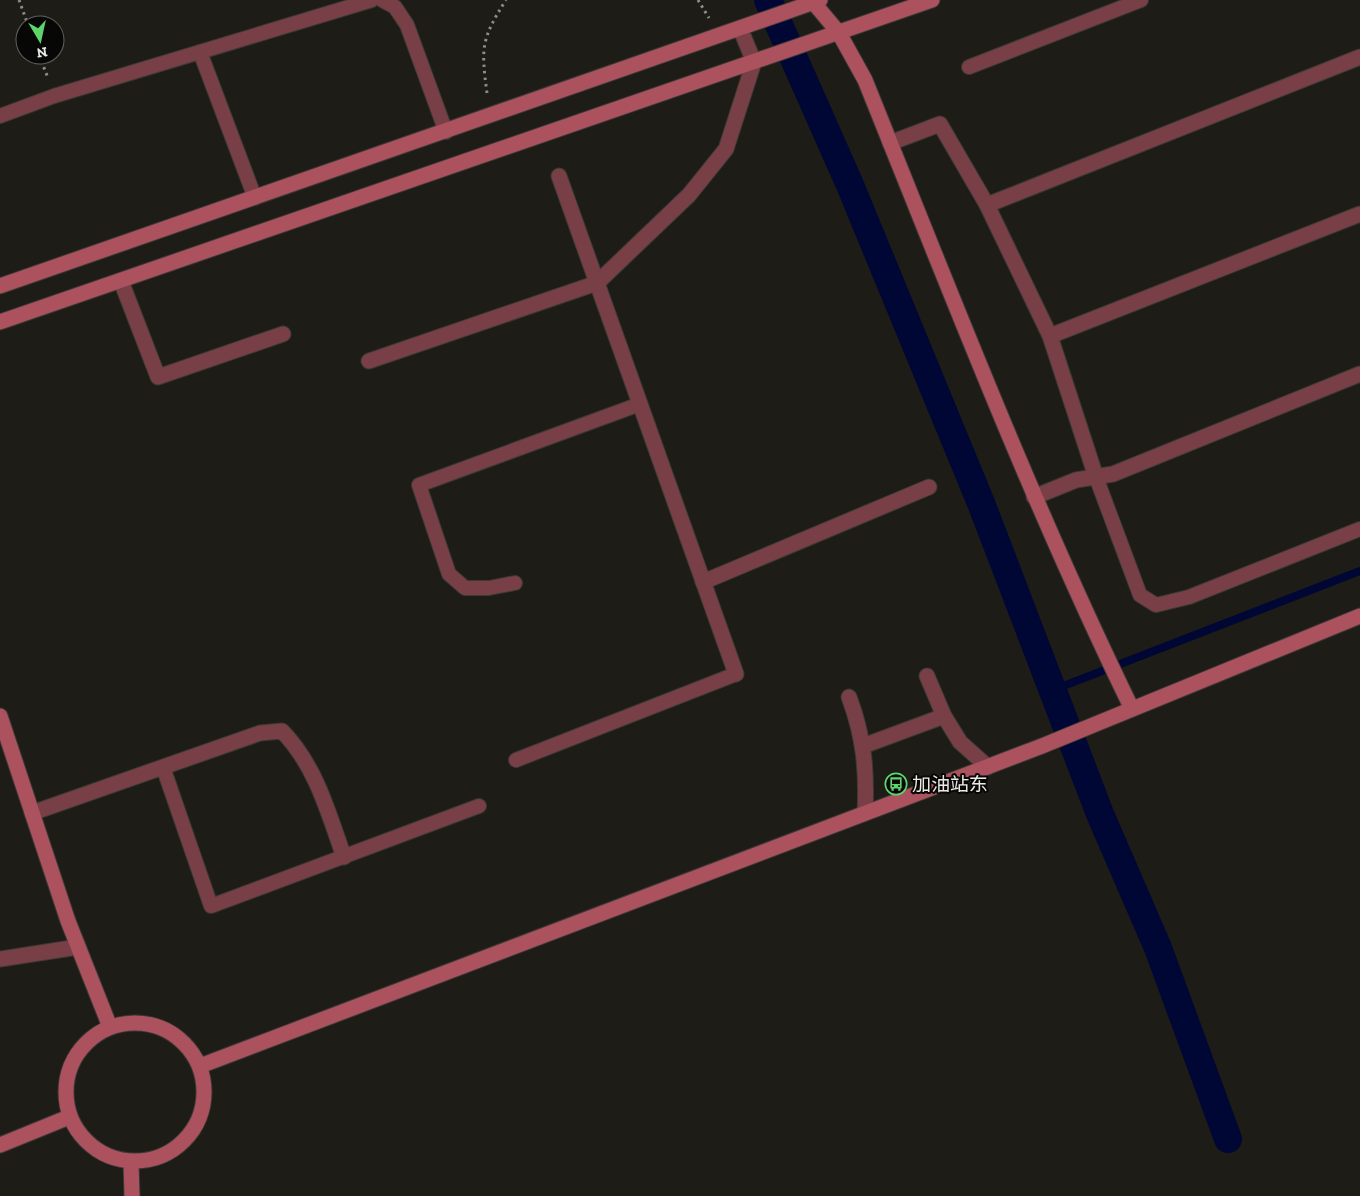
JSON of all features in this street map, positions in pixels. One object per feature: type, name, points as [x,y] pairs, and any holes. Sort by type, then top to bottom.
[{"type":"street","points":[[0,322],[932,0]]},
{"type":"street","points":[[0,286],[446,132],[815,1],[839,33],[865,80],[1034,497],[1106,658],[1132,709]]},
{"type":"street","points":[[369,361],[597,283],[689,195],[726,149],[754,62],[747,26]]},
{"type":"street","points":[[987,205],[1360,57]]},
{"type":"street","points":[[890,143],[940,124],[987,205],[1050,336],[1096,477]]},
{"type":"street","points":[[559,176],[736,674]]},
{"type":"street","points":[[1050,336],[1360,214]]},
{"type":"street","points":[[121,281],[158,377],[283,334]]},
{"type":"street","points":[[1034,497],[1076,480],[1113,474],[1360,374]]},
{"type":"street","points":[[703,582],[929,487]]},
{"type":"street","points":[[200,1066],[988,767],[1360,616]]},
{"type":"street","points":[[927,676],[944,716],[960,742],[988,767]]},
{"type":"street","points":[[849,697],[859,724],[867,773],[865,813]]},
{"type":"street","points":[[0,716],[78,947],[110,1027]]},
{"type":"street","points":[[863,746],[944,716]]},
{"type":"street","points":[[32,813],[260,733],[282,731],[298,747],[316,778],[344,857]]},
{"type":"street","points":[[0,959],[78,947]]},
{"type":"street","points":[[124,1023],[155,1025],[182,1040],[200,1066],[206,1093],[200,1120],[184,1143],[159,1158],[131,1162],[105,1156],[83,1140],[69,1117],[65,1086],[74,1057],[96,1034],[110,1027],[124,1023]]},
{"type":"street","points":[[0,1145],[69,1117]]},
{"type":"street","points":[[131,1162],[132,1196]]},
{"type":"lane","points":[[0,116],[54,96],[372,0]]},
{"type":"lane","points":[[382,0],[395,7],[408,25],[446,132]]},
{"type":"lane","points":[[969,67],[1141,0]]},
{"type":"lane","points":[[200,52],[255,198]]},
{"type":"lane","points":[[515,583],[489,588],[465,588],[449,574],[419,485],[640,404]]},
{"type":"lane","points":[[1096,477],[1140,595],[1156,605],[1189,597],[1360,529]]},
{"type":"lane","points":[[516,760],[736,674]]},
{"type":"lane","points":[[163,767],[211,906],[480,806]]},
{"type":"path","points":[[20,0],[25,15]]},
{"type":"path","points":[[490,116],[483,59],[488,29],[506,0]]},
{"type":"waterway","points":[[768,0],[850,185],[981,503],[1100,814],[1158,948],[1228,1139]]},
{"type":"waterway","points":[[1053,690],[1360,571]]},
{"type":"place","name":"加油站东","points":[[896,784]]}]
